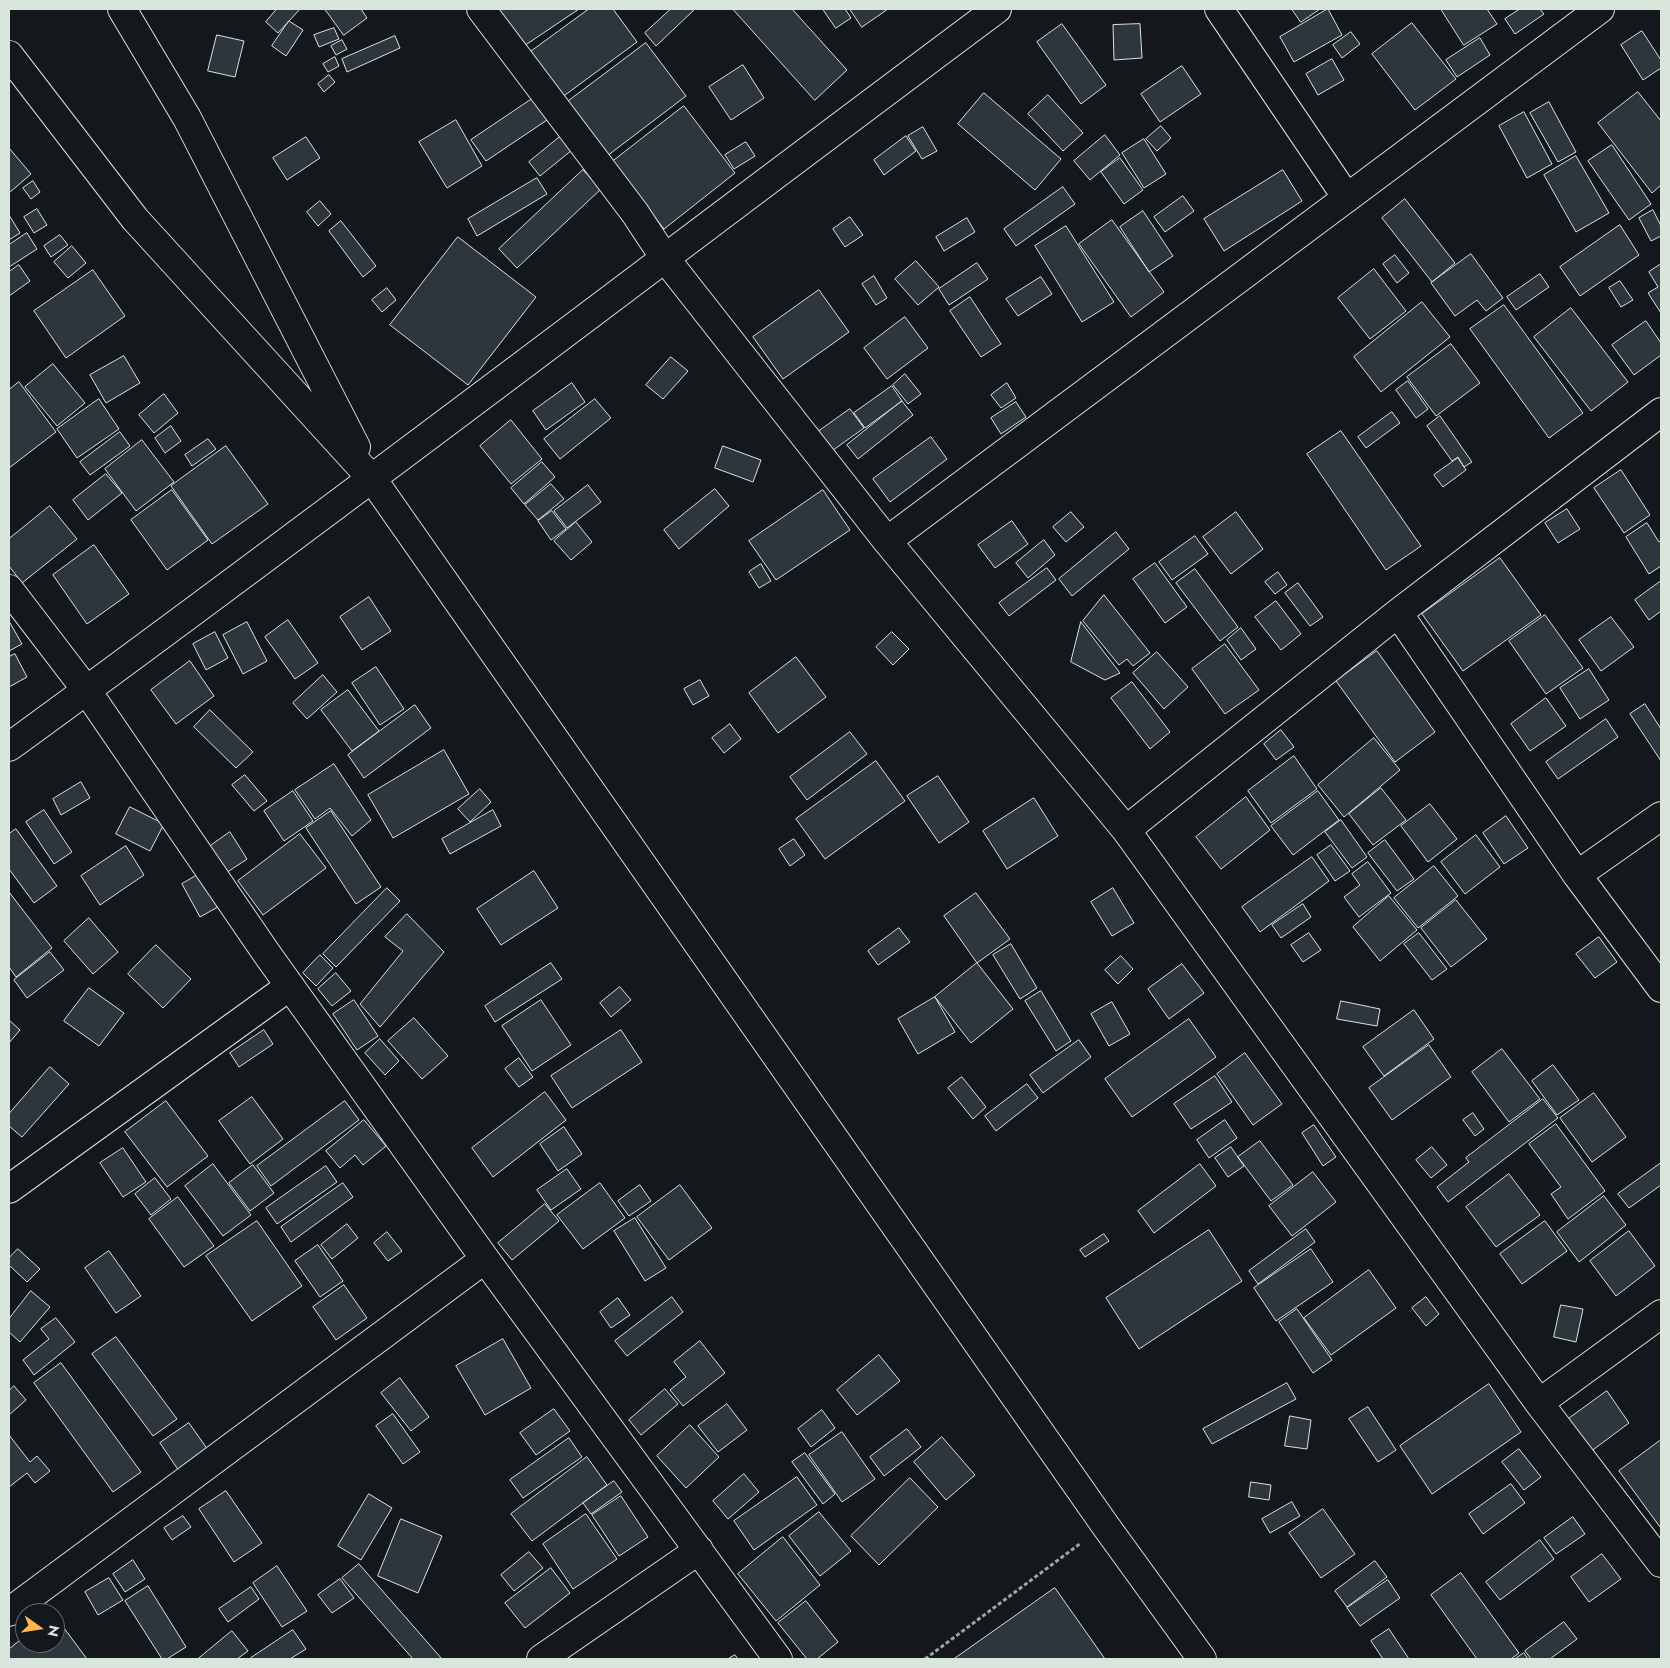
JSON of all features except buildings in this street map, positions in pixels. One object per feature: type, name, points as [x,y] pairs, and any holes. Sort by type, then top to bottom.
[{"type":"street","points":[[122,9],[187,118],[373,480]]},
{"type":"street","points":[[481,9],[635,213],[664,257],[887,541],[1126,830],[1539,1403],[1661,1563]]},
{"type":"street","points":[[9,747],[373,480],[664,257],[997,9]]},
{"type":"street","points":[[1219,9],[1348,198]]},
{"type":"street","points":[[887,541],[1600,9]]},
{"type":"street","points":[[9,55],[136,219],[373,480],[1105,1526],[1202,1659]]},
{"type":"street","points":[[1126,830],[1398,613],[1661,412]]},
{"type":"street","points":[[9,588],[87,690],[290,986],[485,1259],[778,1659]]},
{"type":"street","points":[[1398,613],[1577,875],[1661,988]]},
{"type":"street","points":[[1577,875],[1661,816]]},
{"type":"street","points":[[9,1189],[290,986]]},
{"type":"street","points":[[9,1612],[485,1259]]},
{"type":"street","points":[[1539,1403],[1661,1314]]},
{"type":"street","points":[[541,1659],[699,1550]]},
{"type":"path","points":[[926,1659],[1105,1526]]}]
